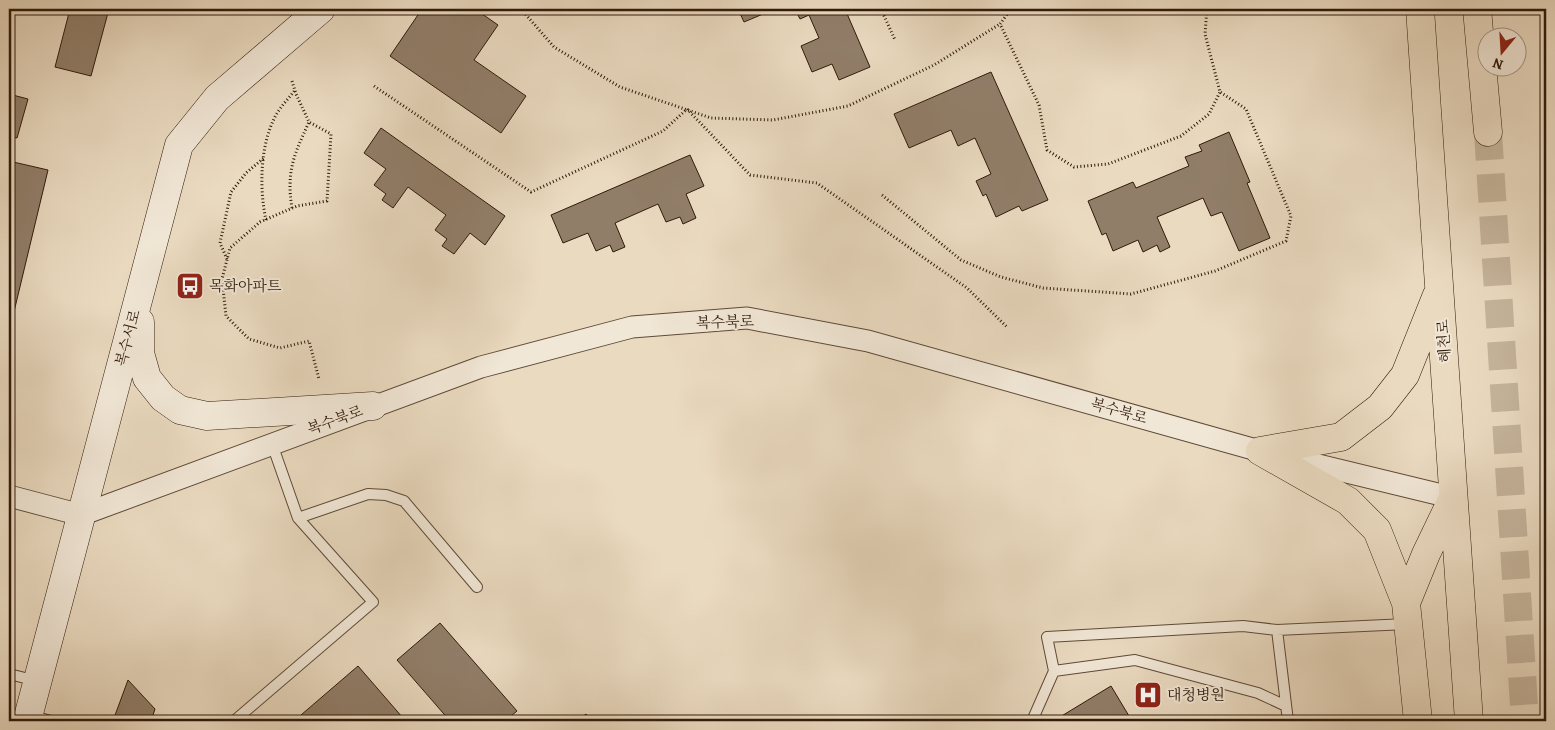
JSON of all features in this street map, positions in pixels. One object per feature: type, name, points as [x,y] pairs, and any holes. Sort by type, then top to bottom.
[{"type":"main road","name":"혜천로","points":[[1420,9],[1469,721]]},
{"type":"main road","points":[[1477,9],[1488,132]]},
{"type":"main road","points":[[1260,451],[1341,437],[1380,407],[1405,375],[1440,287]]},
{"type":"main road","points":[[1260,451],[1348,501],[1377,530],[1407,614],[1418,721]]},
{"type":"main road","points":[[1407,614],[1426,554],[1454,498]]},
{"type":"street","name":"복수서로","points":[[35,719],[38,681],[179,145],[216,98],[320,9]]},
{"type":"street","points":[[142,284],[140,353],[146,378],[163,398],[180,410],[207,416],[374,406]]},
{"type":"street","name":"복수북로","points":[[81,515],[481,366],[632,328],[747,318],[868,341],[1260,451],[1454,498]]},
{"type":"street","points":[[9,496],[81,515]]},
{"type":"lane","points":[[234,721],[373,602],[298,518],[272,444]]},
{"type":"lane","points":[[298,518],[368,494],[386,495],[404,501],[477,587]]},
{"type":"lane","points":[[1032,721],[1054,671],[1048,637],[1242,626],[1277,630],[1407,614]]},
{"type":"lane","points":[[1277,630],[1288,721]]},
{"type":"lane","points":[[1054,671],[1135,660],[1258,693],[1286,706]]},
{"type":"lane","points":[[9,674],[38,681]]},
{"type":"path","points":[[521,9],[554,47],[620,86],[711,118],[773,120],[848,106],[934,65],[1000,24],[1011,9]]},
{"type":"path","points":[[882,9],[895,40]]},
{"type":"path","points":[[1000,24],[1039,105],[1047,150],[1074,167],[1108,164],[1181,136],[1209,114],[1220,92],[1205,34],[1207,9]]},
{"type":"path","points":[[292,81],[309,122],[331,134],[326,200],[292,208],[260,222],[230,248],[222,279],[226,316],[249,339],[280,348],[309,341],[319,379]]},
{"type":"path","points":[[374,86],[531,192],[663,132],[687,109]]},
{"type":"path","points":[[266,220],[262,203],[265,156],[276,116],[295,90]]},
{"type":"path","points":[[882,195],[961,260],[1001,277],[1044,288],[1131,294],[1215,271],[1286,242],[1291,216],[1246,109],[1220,92]]},
{"type":"path","points":[[687,109],[750,175],[817,183],[967,288],[1008,328]]},
{"type":"path","points":[[292,208],[288,185],[292,161],[309,122]]},
{"type":"path","points":[[227,260],[220,243],[231,192],[246,173],[265,156]]},
{"type":"building","points":[[70,9],[109,9],[91,76],[55,67]]},
{"type":"building","points":[[422,9],[475,9],[498,25],[474,60],[526,96],[501,133],[390,56]]},
{"type":"building","points":[[738,9],[775,9],[744,22]]},
{"type":"building","points":[[795,9],[845,9],[870,67],[839,80],[832,64],[812,72],[801,46],[819,38],[809,15],[800,19]]},
{"type":"building","points":[[991,72],[1048,200],[1022,211],[1019,206],[996,217],[986,194],[983,196],[976,181],[991,174],[975,138],[958,146],[951,130],[909,148],[894,114]]},
{"type":"building","points":[[9,94],[28,99],[17,138],[9,136]]},
{"type":"building","points":[[381,128],[505,216],[485,245],[470,233],[454,254],[442,246],[447,239],[435,230],[446,215],[408,187],[393,208],[382,200],[386,194],[374,185],[386,169],[364,153]]},
{"type":"building","points":[[1229,132],[1250,182],[1247,183],[1270,238],[1239,251],[1222,212],[1211,216],[1203,198],[1157,217],[1170,247],[1160,252],[1157,245],[1143,252],[1138,240],[1113,251],[1106,233],[1102,235],[1088,201],[1133,182],[1136,188],[1189,166],[1185,157],[1202,151],[1199,145]]},
{"type":"building","points":[[690,155],[704,186],[686,194],[696,218],[683,224],[680,217],[666,222],[658,204],[615,223],[625,247],[613,252],[610,245],[596,251],[588,233],[563,243],[551,215]]},
{"type":"building","points":[[9,161],[48,170],[12,320],[9,320]]},
{"type":"building","points":[[440,623],[517,711],[505,721],[450,721],[397,660]]},
{"type":"building","points":[[358,666],[403,718],[398,721],[294,721]]},
{"type":"building","points":[[128,680],[155,709],[151,721],[122,721],[114,718]]},
{"type":"building","points":[[1111,686],[1132,721],[1055,720]]},
{"type":"building","points":[[586,714],[593,721],[577,721]]},
{"type":"tunnel","points":[[1488,132],[1525,721]]},
{"type":"place","name":"목화아파트","points":[[190,286]]},
{"type":"place","name":"대청병원","points":[[1148,695]]}]
